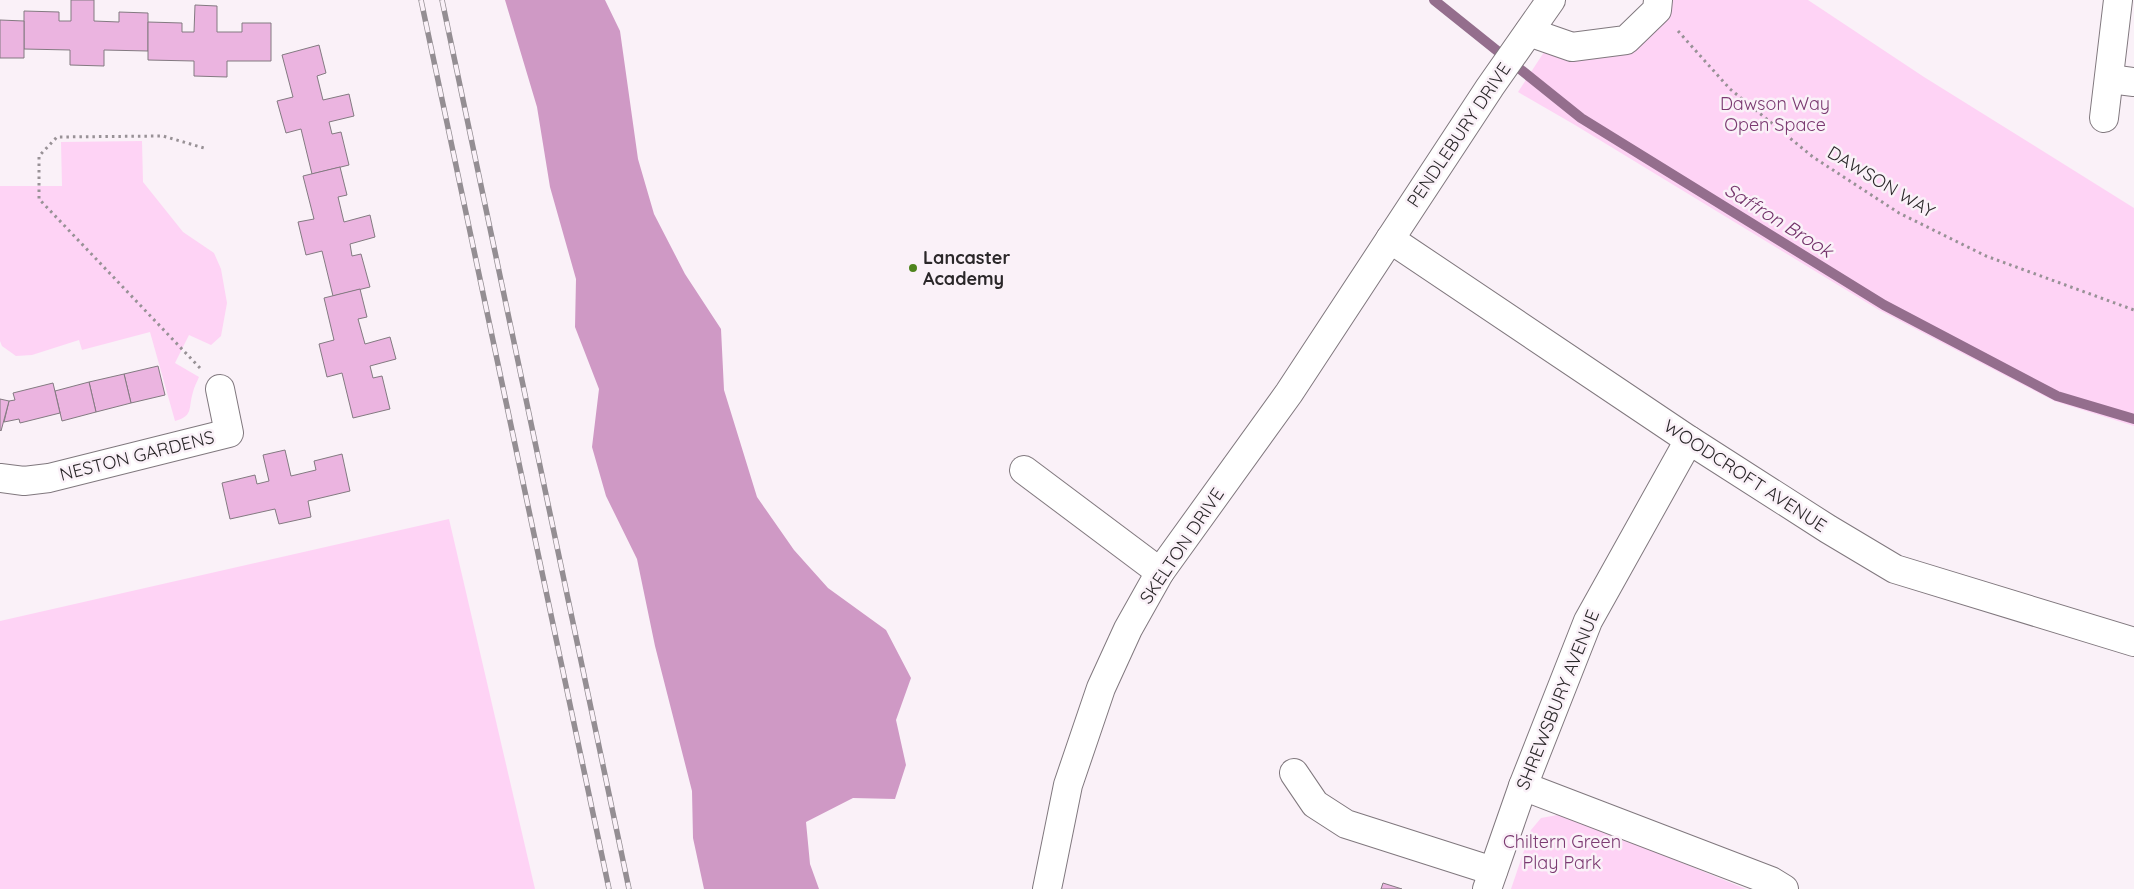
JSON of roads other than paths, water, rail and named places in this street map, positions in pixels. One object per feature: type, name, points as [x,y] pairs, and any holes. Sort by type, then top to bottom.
[{"type":"street","name":"PENDLEBURY DRIVE","points":[[1390,238],[1490,87],[1551,0]]},
{"type":"street","points":[[2104,118],[2122,81],[2118,0]]},
{"type":"street","points":[[1529,32],[1572,47],[1626,40],[1658,5]]},
{"type":"street","name":"WOODCROFT AVENUE","points":[[1390,238],[1688,440],[1895,569],[2134,642]]},
{"type":"street","name":"SKELTON DRIVE","points":[[1047,889],[1068,784],[1101,688],[1128,629],[1160,572],[1289,393],[1390,238]]},
{"type":"street","name":"NESTON GARDENS","points":[[0,478],[24,480],[49,478],[229,433],[220,389]]},
{"type":"street","name":"SHREWSBURY AVENUE","points":[[1490,880],[1523,786],[1588,621],[1688,440]]},
{"type":"street","points":[[1024,470],[1160,572]]},
{"type":"street","points":[[1294,774],[1315,804],[1346,824],[1490,880]]},
{"type":"street","points":[[1523,786],[1771,881],[1784,889]]},
{"type":"waterway","name":"Saffron Brook","points":[[1434,0],[1581,118],[1884,305],[2057,396],[2134,419]]},
{"type":"railway","points":[[421,0],[609,889]]},
{"type":"railway","points":[[442,0],[629,889]]},
{"type":"place","name":"Lancaster Academy","points":[[913,268]]},
{"type":"park label","name":"Dawson Way Open Space","points":[[1775,114]]},
{"type":"park label","name":"Chiltern Green Play Park","points":[[1562,852]]}]
